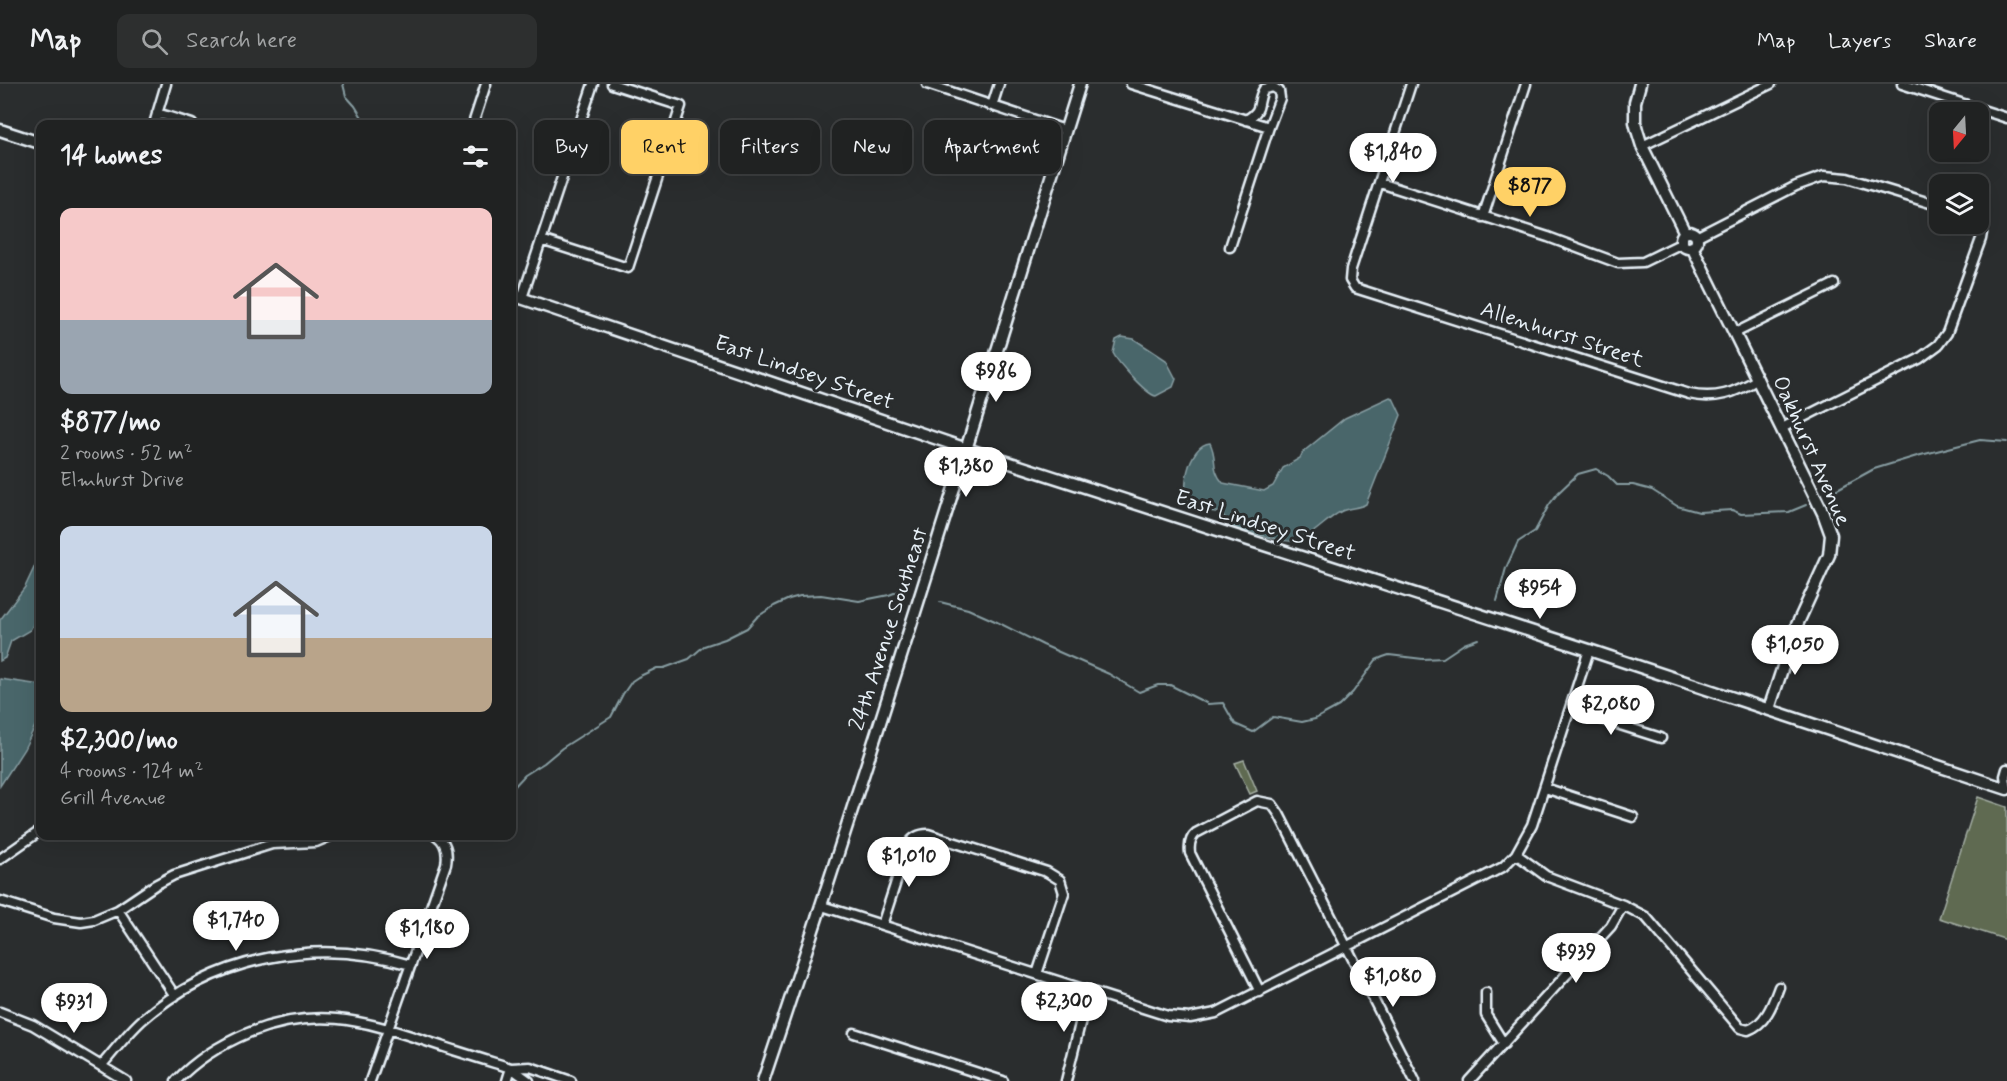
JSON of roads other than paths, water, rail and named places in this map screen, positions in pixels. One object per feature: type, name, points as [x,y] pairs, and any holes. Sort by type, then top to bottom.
[{"type":"street","points":[[155,120],[166,84]]},
{"type":"street","points":[[474,120],[486,84]]},
{"type":"street","points":[[517,297],[541,240],[594,84]]},
{"type":"street","points":[[541,240],[628,268],[681,106],[612,84]]},
{"type":"street","points":[[927,84],[1065,130]]},
{"type":"street","points":[[992,106],[999,84]]},
{"type":"street","name":"24th Avenue Southeast","points":[[764,1081],[967,449],[1080,84]]},
{"type":"street","points":[[1131,84],[1269,127]]},
{"type":"street","points":[[1411,84],[1380,183],[1548,237],[1618,263],[1643,262],[1796,186],[1824,176],[1847,178],[1929,203]]},
{"type":"street","points":[[1483,217],[1526,84]]},
{"type":"street","name":"Oakhurst Avenue","points":[[1640,84],[1635,102],[1635,122],[1642,146],[1782,428],[1823,513],[1831,535],[1829,555],[1796,627],[1769,709]]},
{"type":"street","points":[[1642,146],[1771,84]]},
{"type":"street","points":[[1902,84],[2007,118]]},
{"type":"street","points":[[1230,247],[1280,98],[1279,91],[1268,87],[1262,92],[1259,108],[1253,116],[1246,120]]},
{"type":"street","points":[[157,113],[179,120]]},
{"type":"street","points":[[0,130],[36,142]]},
{"type":"street","name":"Allenhurst Street","points":[[1380,183],[1349,276],[1355,288],[1689,394],[1705,397],[1723,395],[1758,379]]},
{"type":"street","points":[[1782,428],[1919,359],[1938,345],[1950,327],[1982,234]]},
{"type":"street","points":[[1735,333],[1834,284]]},
{"type":"street","name":"East Lindsey Street","points":[[517,297],[967,449],[1589,650],[2007,789]]},
{"type":"street","points":[[822,906],[1168,1016],[1190,1018],[1216,1013],[1497,871],[1516,854],[1529,833],[1589,650]]},
{"type":"street","points":[[1570,709],[1661,738]]},
{"type":"street","points":[[2007,769],[2005,776],[2007,789]]},
{"type":"street","points":[[1545,788],[1633,817]]},
{"type":"street","points":[[1260,992],[1189,848],[1197,832],[1257,801],[1268,802],[1275,808],[1415,1081]]},
{"type":"street","points":[[0,859],[36,834]]},
{"type":"street","points":[[882,925],[908,844],[915,837],[928,834],[1053,874],[1060,880],[1064,888],[1037,974]]},
{"type":"street","points":[[0,901],[54,918],[81,922],[94,920],[118,910],[174,875],[272,844],[321,840]]},
{"type":"street","points":[[370,1081],[446,864],[448,855],[441,840]]},
{"type":"street","points":[[1516,854],[1546,876],[1640,913],[1654,926],[1736,1026],[1748,1030],[1760,1023],[1773,1004],[1779,987]]},
{"type":"street","points":[[1469,1081],[1611,926],[1623,906]]},
{"type":"street","points":[[118,910],[175,996]]},
{"type":"street","points":[[101,1066],[141,1022],[175,996],[223,970],[262,958],[342,951],[380,956],[411,965]]},
{"type":"street","points":[[1066,1081],[1088,991]]},
{"type":"street","points":[[1486,993],[1486,1015],[1504,1044]]},
{"type":"street","points":[[0,1012],[33,1025],[126,1081]]},
{"type":"street","points":[[176,1081],[192,1066],[223,1045],[278,1023],[314,1018],[359,1021],[389,1029],[511,1068],[529,1081]]},
{"type":"street","points":[[854,1033],[1003,1081]]},
{"type":"street","points":[[511,1068],[530,1067],[571,1081]]},
{"type":"street","points":[[507,1081],[511,1068]]},
{"type":"water","points":[[1122,337],[1134,339],[1166,360],[1176,379],[1173,387],[1156,396],[1140,385],[1113,353],[1116,340]]},
{"type":"water","points":[[1390,397],[1393,398],[1401,415],[1366,504],[1334,515],[1313,533],[1294,541],[1273,538],[1232,526],[1220,513],[1196,509],[1188,501],[1186,482],[1188,471],[1196,452],[1203,446],[1210,443],[1215,468],[1223,483],[1264,491],[1273,486],[1283,468],[1300,458],[1303,452],[1345,418]]},
{"type":"water","points":[[36,564],[36,619],[30,630],[11,641],[5,658],[0,661],[0,620],[25,587]]},
{"type":"water","points":[[0,679],[36,684],[36,724],[24,749],[0,786]]},
{"type":"waterway","points":[[343,84],[346,96],[364,120]]},
{"type":"waterway","points":[[1830,493],[1874,469],[1917,456],[1980,440],[2007,442]]},
{"type":"waterway","points":[[1497,601],[1506,568],[1518,542],[1535,531],[1558,493],[1578,474],[1596,469],[1617,485],[1633,485],[1652,490],[1677,506],[1699,512],[1732,510],[1741,514],[1789,512],[1806,505]]},
{"type":"waterway","points":[[516,785],[525,775],[562,748],[611,717],[632,681],[657,668],[664,668],[689,659],[704,646],[747,628],[757,617],[774,606],[800,596],[821,595],[859,601],[902,590]]},
{"type":"waterway","points":[[940,602],[968,609],[995,621],[1109,674],[1139,692],[1158,685],[1170,685],[1208,704],[1223,703],[1235,724],[1253,732],[1273,717],[1302,722],[1315,719],[1339,706],[1353,692],[1376,660],[1383,657],[1389,655],[1423,659],[1443,658],[1464,644],[1478,639]]}]
